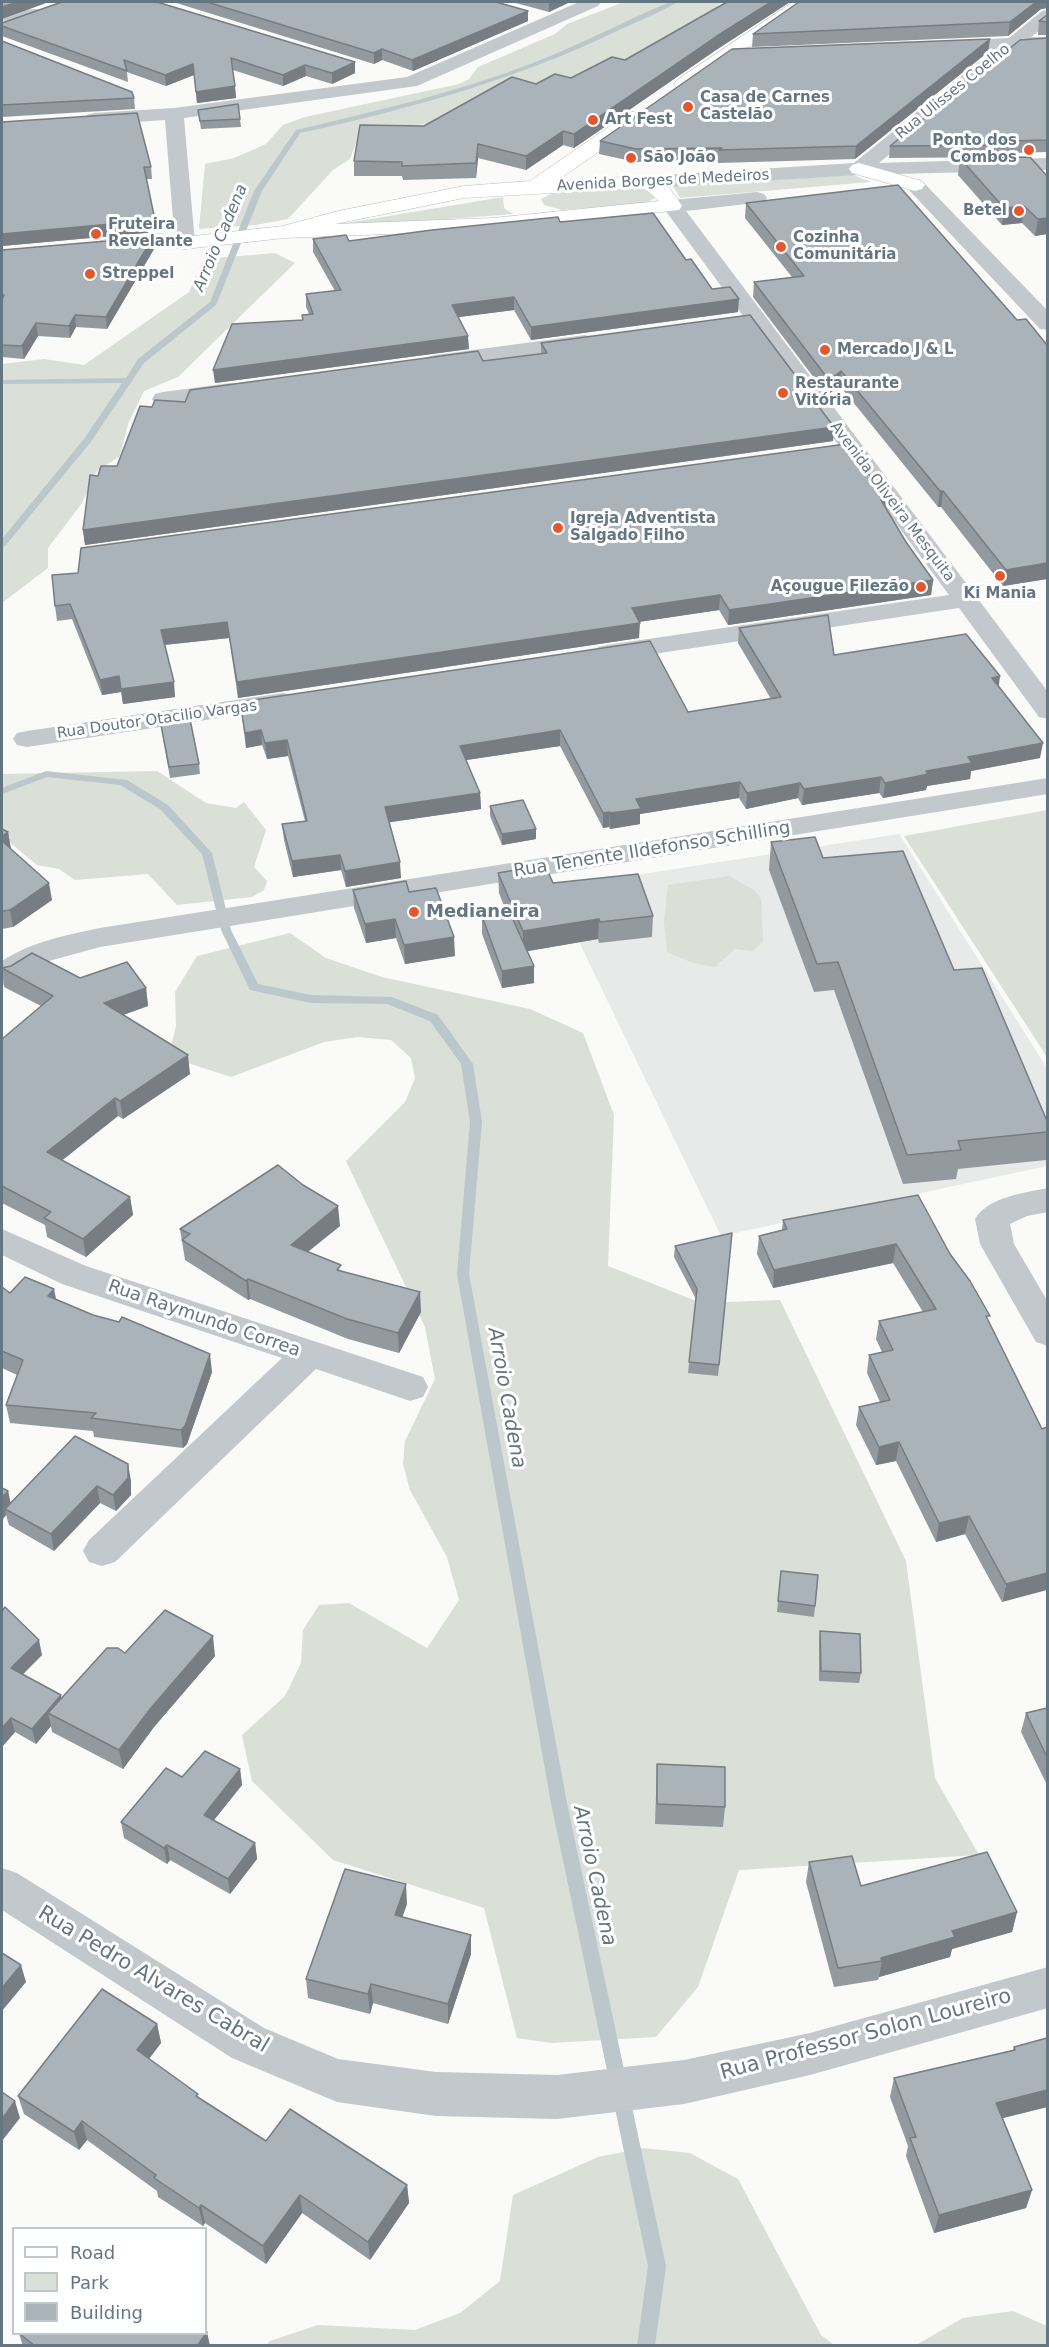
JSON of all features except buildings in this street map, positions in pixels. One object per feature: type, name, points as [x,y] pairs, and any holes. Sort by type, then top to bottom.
[{"type":"main road","points":[[669,94],[804,2]]},
{"type":"main road","points":[[547,219],[532,211],[524,203],[525,194],[650,107]]},
{"type":"main road","points":[[859,169],[915,185]]},
{"type":"main road","points":[[648,182],[664,193],[672,206]]},
{"type":"main road","name":"Avenida Borges de Medeiros","points":[[284,232],[338,217],[464,192],[648,182]]},
{"type":"main road","name":"Avenida Borges de Medeiros","points":[[94,252],[167,251],[193,242],[284,232],[425,228],[547,219],[672,206]]},
{"type":"street","points":[[70,120],[174,114],[411,82],[592,2]]},
{"type":"street","points":[[2,16],[42,12],[2,27]]},
{"type":"street","points":[[529,14],[550,20]]},
{"type":"street","name":"Rua Ulisses Coelho","points":[[859,169],[1047,15]]},
{"type":"street","points":[[933,46],[1047,42]]},
{"type":"street","points":[[724,55],[759,53]]},
{"type":"street","points":[[369,70],[411,82]]},
{"type":"street","points":[[144,97],[174,114]]},
{"type":"street","points":[[174,114],[193,242]]},
{"type":"street","name":"Avenida Borges de Medeiros","points":[[648,182],[859,169],[1047,164]]},
{"type":"street","points":[[856,190],[1047,174]]},
{"type":"street","points":[[915,185],[1047,324]]},
{"type":"street","name":"Avenida Borges de Medeiros","points":[[672,206],[774,196]]},
{"type":"street","name":"Avenida Oliveira Mesquita","points":[[672,206],[1047,711]]},
{"type":"street","points":[[732,322],[756,319]]},
{"type":"street","points":[[412,365],[602,340]]},
{"type":"street","points":[[164,399],[246,387]]},
{"type":"street","points":[[828,451],[852,448]]},
{"type":"street","points":[[586,656],[964,600]]},
{"type":"street","name":"Rua Doutor Otacilio Vargas","points":[[27,739],[302,698]]},
{"type":"street","name":"Rua Tenente Ildefonso Schilling","points":[[2,975],[14,966],[63,945],[163,927],[256,914],[1047,786]]},
{"type":"street","points":[[1047,1200],[1019,1206],[992,1219],[997,1244],[1047,1333]]},
{"type":"street","name":"Rua Raymundo Correa","points":[[2,1241],[74,1275],[410,1388]]},
{"type":"street","points":[[102,1551],[309,1354]]},
{"type":"street","name":"Rua Pedro Alvares Cabral","points":[[2,1887],[248,2043],[337,2080],[436,2094],[556,2097],[684,2082]]},
{"type":"street","name":"Rua Professor Solon Loureiro","points":[[684,2082],[810,2054],[1047,1987]]},
{"type":"shaded area","points":[[899,834],[1047,1068],[1047,1166],[721,1236],[553,888]]},
{"type":"green space","points":[[624,2],[721,2],[703,25],[648,64],[430,124],[398,126],[358,138],[350,159],[333,170],[288,219],[256,225],[199,229],[205,164],[234,158],[266,144],[283,125],[305,117],[459,84],[469,79],[478,67],[555,34],[567,24]]},
{"type":"green space","points":[[853,175],[871,182],[680,198],[673,186]]},
{"type":"green space","points":[[638,188],[652,191],[655,198],[646,203],[562,210],[544,205],[541,199],[553,193]]},
{"type":"green space","points":[[503,197],[504,208],[513,214],[349,227],[347,223]]},
{"type":"green space","points":[[275,253],[295,263],[178,377],[144,391],[128,424],[120,456],[96,472],[82,503],[48,548],[48,568],[2,603],[2,364],[44,359],[84,365],[189,292],[204,259]]},
{"type":"green space","points":[[157,771],[206,803],[236,808],[244,802],[266,830],[254,867],[267,881],[264,890],[252,897],[177,905],[148,874],[75,880],[59,869],[37,865],[2,836],[2,774]]},
{"type":"green space","points":[[1048,810],[1047,1057],[904,836]]},
{"type":"green space","points":[[729,876],[754,890],[761,899],[763,942],[752,951],[735,949],[715,967],[693,963],[667,952],[664,922],[668,885]]},
{"type":"green space","points":[[290,933],[326,958],[382,977],[530,1009],[583,1033],[614,1115],[608,1266],[701,1303],[780,1300],[906,1561],[935,1778],[979,1855],[739,1870],[698,1987],[656,2037],[551,2043],[517,2038],[484,1908],[333,1860],[252,1781],[242,1735],[285,1696],[301,1663],[303,1630],[319,1605],[349,1603],[427,1648],[459,1600],[447,1557],[410,1490],[403,1464],[405,1441],[435,1379],[425,1327],[346,1161],[405,1102],[415,1078],[411,1058],[391,1040],[358,1037],[324,1042],[231,1077],[188,1063],[171,1046],[176,1026],[175,992],[197,956]]},
{"type":"green space","points":[[643,2148],[690,2153],[738,2179],[821,2335],[834,2345],[266,2345],[270,2341],[318,2325],[415,2330],[460,2313],[500,2281],[513,2195],[598,2157]]},
{"type":"green space","points":[[1013,2311],[1047,2326],[1047,2345],[916,2345],[963,2318]]},
{"type":"waterway","name":"Arroio Cadena","points":[[2,544],[87,441],[141,361],[213,303],[258,191],[298,131],[400,107],[500,77],[580,46],[674,2]]},
{"type":"waterway","points":[[2,382],[127,380]]},
{"type":"waterway","name":"Arroio Cadena","points":[[2,791],[46,774],[123,782],[164,807],[207,853],[226,930],[254,987],[311,999],[388,1000],[434,1018],[467,1064],[476,1122],[463,1274],[559,1803],[657,2266],[646,2346]]},
{"type":"place","name":"Casa de Carnes Castelão","points":[[688,107]]},
{"type":"place","name":"Art Fest","points":[[593,120]]},
{"type":"place","name":"Ponto dos Combos","points":[[1029,150]]},
{"type":"place","name":"São João","points":[[631,158]]},
{"type":"place","name":"Betel","points":[[1019,211]]},
{"type":"place","name":"Fruteira Revelante","points":[[96,234]]},
{"type":"place","name":"Cozinha Comunitária","points":[[781,247]]},
{"type":"place","name":"Streppel","points":[[90,274]]},
{"type":"place","name":"Mercado J & L","points":[[825,350]]},
{"type":"place","name":"Restaurante Vitória","points":[[783,393]]},
{"type":"place","name":"Igreja Adventista Salgado Filho","points":[[558,528]]},
{"type":"place","name":"Ki Mania","points":[[1000,576]]},
{"type":"place","name":"Açougue Filezão","points":[[921,587]]},
{"type":"place","name":"Medianeira","points":[[414,912]]}]
